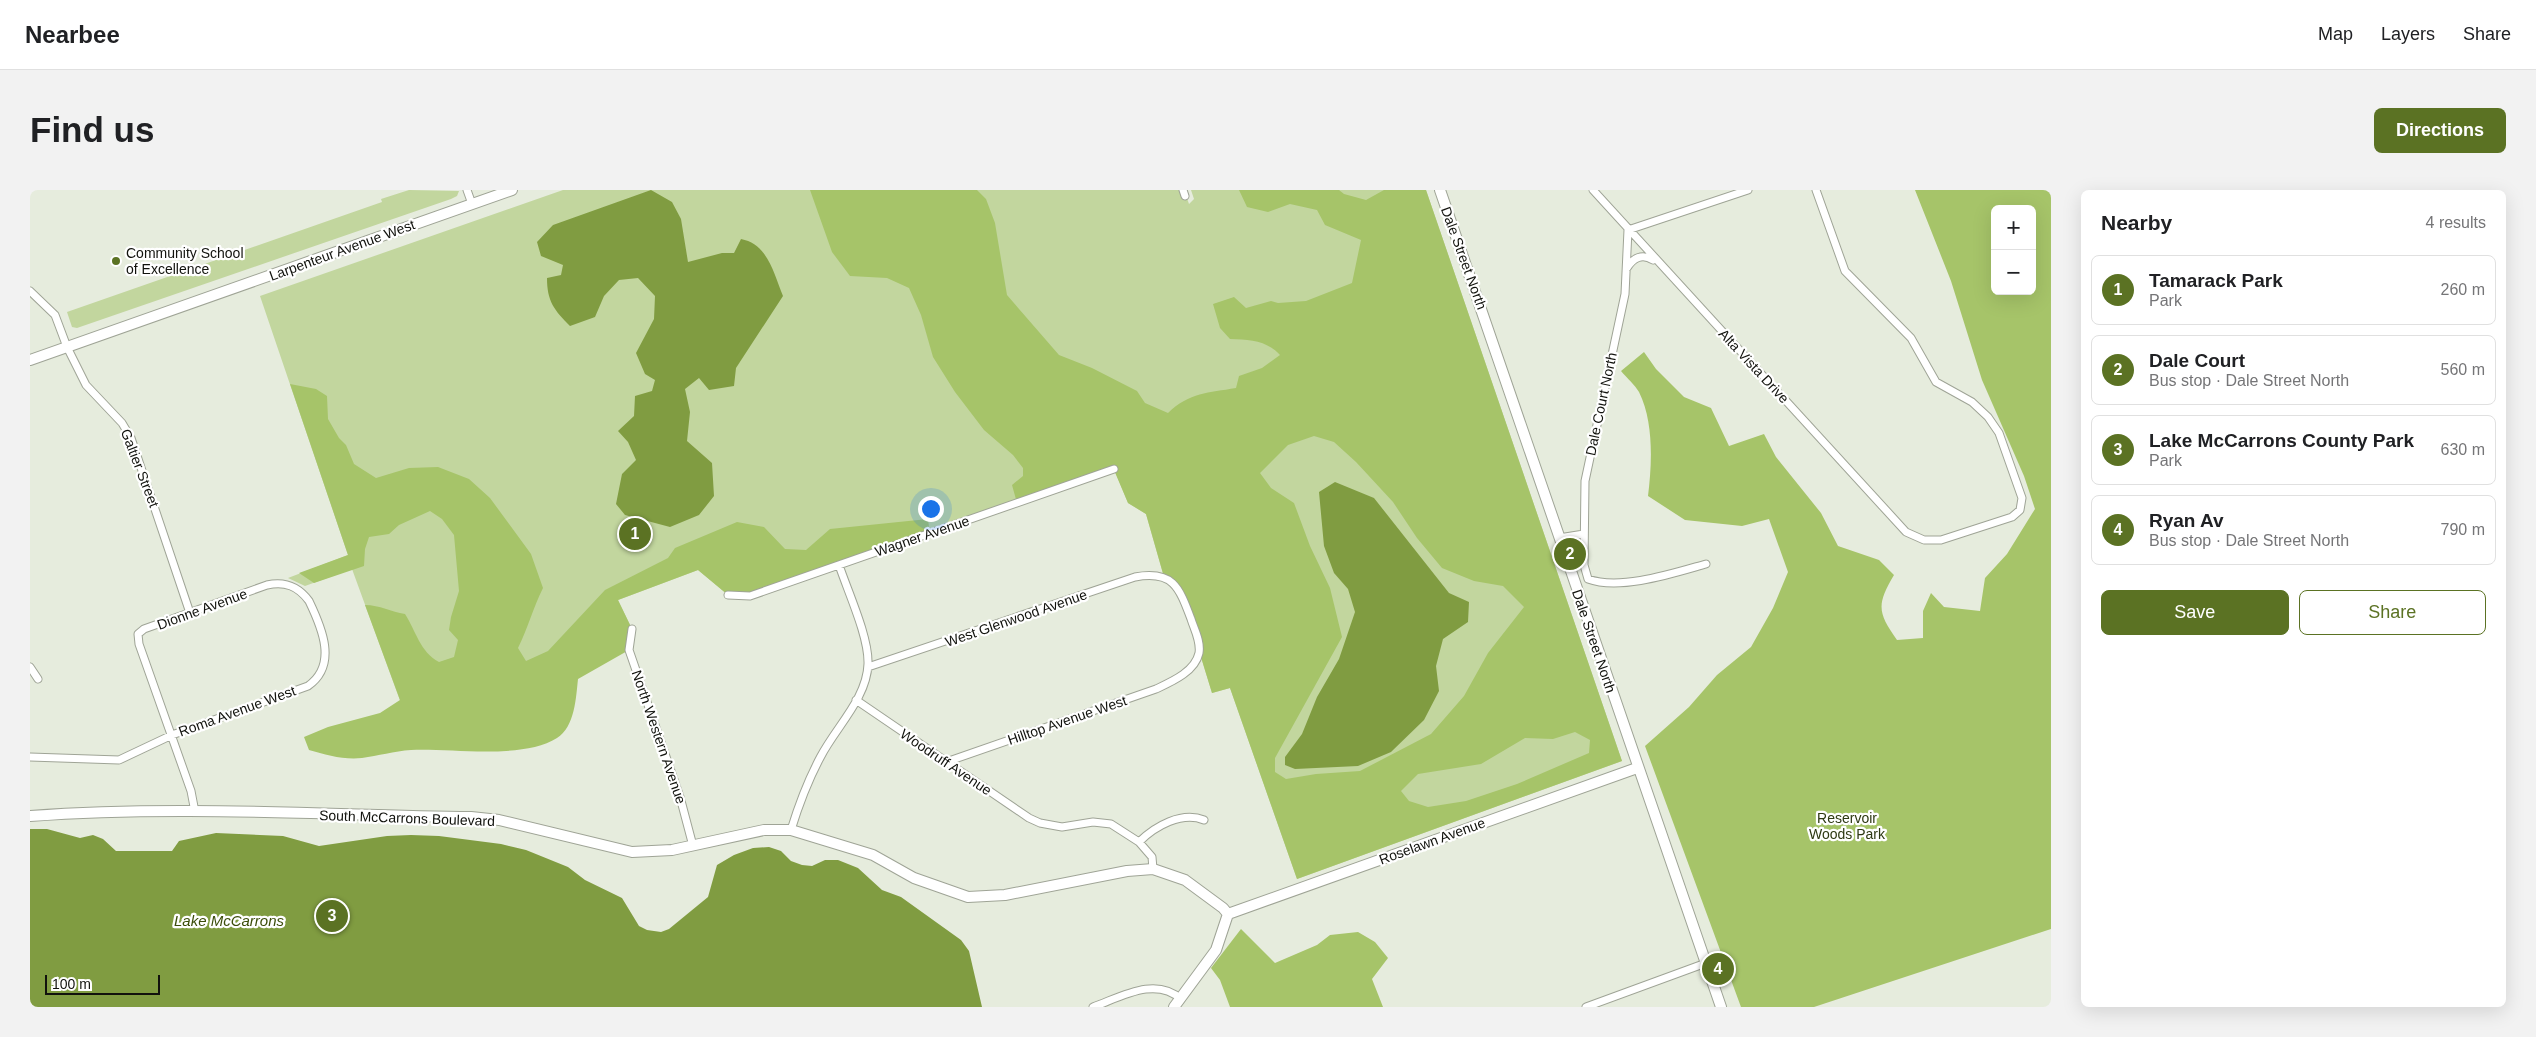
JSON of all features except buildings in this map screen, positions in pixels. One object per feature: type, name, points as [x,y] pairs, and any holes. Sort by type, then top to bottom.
[{"type":"street","points":[[467,190],[472,204]]},
{"type":"street","name":"Larpenteur Avenue West","points":[[30,360],[512,190]]},
{"type":"street","name":"Dale Street North","points":[[1440,190],[1637,768],[1721,1007]]},
{"type":"street","name":"Alta Vista Drive","points":[[1593,190],[1906,532],[1918,538],[1941,540],[2012,517],[2020,510],[2022,498],[1999,433],[1988,417],[1972,402],[1936,382],[1911,338],[1845,271],[1816,190]]},
{"type":"street","points":[[1628,230],[1748,190]]},
{"type":"street","name":"Dale Court North","points":[[1628,230],[1625,294],[1585,481],[1584,572],[1588,579],[1597,582],[1635,580],[1673,574],[1706,564]]},
{"type":"street","points":[[1627,269],[1637,258],[1647,256],[1658,263]]},
{"type":"street","name":"Galtier Street","points":[[30,291],[55,315],[67,347],[86,385],[122,423],[131,438],[190,613]]},
{"type":"street","name":"Wagner Avenue","points":[[728,595],[750,596],[1114,469]]},
{"type":"street","points":[[1559,538],[1584,534]]},
{"type":"street","points":[[791,830],[801,798],[822,754],[856,700],[868,667],[864,640],[839,565]]},
{"type":"street","name":"West Glenwood Avenue","points":[[868,667],[1135,577],[1150,574],[1164,577],[1181,592],[1198,639],[1199,653],[1186,672]]},
{"type":"street","name":"Dionne Avenue","points":[[172,735],[139,644],[138,634],[144,629],[267,585],[283,584],[298,589],[304,594],[312,607],[324,643],[326,660],[320,675],[303,688]]},
{"type":"street","name":"North Western Avenue","points":[[632,629],[629,650],[680,798],[693,846]]},
{"type":"street","points":[[30,667],[38,679]]},
{"type":"street","name":"Hilltop Avenue West","points":[[946,762],[1156,689],[1186,672]]},
{"type":"street","name":"Roma Avenue West","points":[[30,758],[119,760],[172,735],[303,688]]},
{"type":"street","name":"Woodruff Avenue","points":[[856,700],[1022,814],[1040,823],[1062,827],[1102,822],[1119,828],[1139,842],[1152,857],[1153,869]]},
{"type":"street","points":[[172,735],[196,805],[195,812]]},
{"type":"street","name":"Roselawn Avenue","points":[[1228,914],[1637,768]]},
{"type":"street","name":"South McCarrons Boulevard","points":[[30,816],[73,813],[195,812],[471,817],[499,820],[632,852],[658,852],[764,830],[791,830],[873,855],[914,878],[968,897],[1005,895],[1127,871],[1153,869],[1185,880],[1223,908],[1228,914]]},
{"type":"street","points":[[1139,842],[1162,824],[1194,816],[1204,820]]},
{"type":"street","points":[[1093,1007],[1149,987],[1168,990],[1178,1003],[1216,950],[1228,914]]},
{"type":"street","points":[[1586,1007],[1706,963]]},
{"type":"shaded area","points":[[409,190],[459,191],[457,196],[451,199],[77,328],[72,327],[67,312],[382,202],[381,199]]},
{"type":"shaded area","points":[[563,190],[1184,190],[1189,204],[1194,199],[1191,190],[1426,190],[1622,761],[1297,879],[1230,688],[1212,693],[1181,592],[1164,577],[1146,514],[1128,503],[1114,469],[839,565],[728,595],[698,570],[618,600],[632,629],[410,728],[352,569],[305,586],[288,578],[348,555],[260,296]]},
{"type":"green space","points":[[810,190],[977,190],[986,199],[995,223],[1007,295],[1059,355],[1092,368],[1137,391],[1145,403],[1168,413],[1192,397],[1236,388],[1239,376],[1262,368],[1280,355],[1269,346],[1263,344],[1230,339],[1220,328],[1213,304],[1234,297],[1246,308],[1271,301],[1278,303],[1306,301],[1352,283],[1361,240],[1325,225],[1317,210],[1290,204],[1268,212],[1247,207],[1239,190],[1339,190],[1344,194],[1366,200],[1384,190],[1426,190],[1622,761],[1297,879],[1230,688],[1212,693],[1181,592],[1164,577],[1146,514],[1128,503],[1114,470],[1017,503],[1012,485],[1023,476],[1023,468],[1013,455],[984,430],[955,392],[933,357],[921,315],[909,288],[887,278],[850,276],[832,252]],"holes":[[[1314,436],[1334,442],[1356,462],[1393,502],[1417,538],[1442,568],[1474,581],[1503,586],[1524,607],[1488,653],[1464,696],[1431,734],[1360,771],[1316,774],[1286,779],[1275,772],[1275,758],[1342,637],[1330,588],[1310,546],[1294,503],[1271,488],[1260,473],[1288,445]],[[1575,732],[1590,740],[1589,753],[1517,784],[1466,801],[1428,807],[1409,801],[1401,791],[1418,774],[1481,764],[1525,738],[1553,739]]]},
{"type":"green space","name":"Reservoir Woods Park","points":[[1915,190],[2051,190],[2051,929],[1814,1007],[1741,1007],[1645,746],[1689,707],[1717,675],[1751,647],[1773,608],[1788,572],[1769,519],[1742,526],[1685,520],[1648,496],[1651,443],[1647,416],[1639,392],[1621,371],[1644,352],[1656,369],[1684,397],[1711,408],[1729,446],[1764,434],[1776,457],[1821,513],[1838,546],[1879,560],[1894,575],[1884,594],[1882,609],[1886,623],[1897,640],[1923,638],[1923,611],[1931,593],[1944,607],[1980,611],[1985,578],[2007,554],[2035,509],[2024,476],[1982,380],[1951,281]]},
{"type":"green space","points":[[290,384],[316,389],[327,396],[328,419],[339,438],[346,445],[354,464],[376,478],[409,468],[438,467],[469,479],[490,498],[531,554],[543,588],[518,648],[526,661],[548,651],[605,590],[668,558],[675,548],[737,522],[764,527],[785,549],[806,550],[830,529],[928,519],[929,527],[919,537],[750,596],[728,595],[698,570],[618,600],[632,629],[629,650],[578,679],[574,711],[568,727],[557,738],[542,745],[525,749],[486,752],[411,750],[355,758],[328,755],[309,750],[304,737],[328,727],[380,713],[400,700],[365,605],[405,614],[427,653],[439,662],[454,657],[458,640],[449,630],[459,591],[454,535],[442,519],[430,511],[399,525],[389,534],[369,537],[365,549],[364,566],[314,583],[299,573],[348,555]]},
{"type":"green space","points":[[1241,929],[1275,963],[1317,945],[1330,935],[1358,932],[1375,942],[1388,958],[1372,979],[1383,1007],[1230,1007],[1220,980],[1211,968]]},
{"type":"water","points":[[651,190],[672,202],[681,219],[688,262],[722,253],[734,253],[741,239],[750,242],[764,253],[769,261],[783,296],[736,368],[734,386],[709,390],[699,378],[685,389],[690,412],[687,441],[712,463],[714,496],[699,515],[670,527],[625,515],[616,504],[622,474],[636,460],[628,442],[618,431],[634,416],[635,396],[652,391],[655,380],[645,374],[636,353],[654,319],[655,296],[638,278],[619,280],[604,296],[595,317],[570,326],[552,305],[547,286],[547,278],[561,275],[563,265],[541,256],[537,242],[553,225]]},
{"type":"water","points":[[1335,482],[1374,498],[1449,593],[1469,602],[1468,622],[1443,639],[1436,666],[1439,691],[1424,720],[1391,752],[1358,766],[1295,769],[1285,765],[1285,757],[1302,734],[1317,697],[1339,659],[1355,612],[1348,589],[1334,573],[1324,546],[1319,492]]},
{"type":"water","name":"Lake McCarrons","points":[[30,829],[47,829],[80,838],[93,835],[103,839],[116,851],[172,851],[179,841],[216,833],[283,836],[319,846],[387,836],[411,835],[439,836],[501,844],[526,850],[568,867],[585,880],[622,898],[639,926],[647,930],[661,932],[669,929],[708,897],[717,865],[734,855],[753,848],[769,847],[781,851],[791,861],[802,865],[812,866],[825,860],[838,860],[858,868],[882,890],[901,897],[961,940],[969,951],[982,1007],[30,1007]]},
{"type":"place","name":"Community School of Excellence","points":[[116,261]]},
{"type":"place","name":"Tamarack Park","points":[[635,534]]},
{"type":"place","name":"Dale Court","points":[[1570,554]]},
{"type":"place","name":"Lake McCarrons County Park","points":[[332,916]]},
{"type":"place","name":"Ryan Av","points":[[1718,969]]}]
